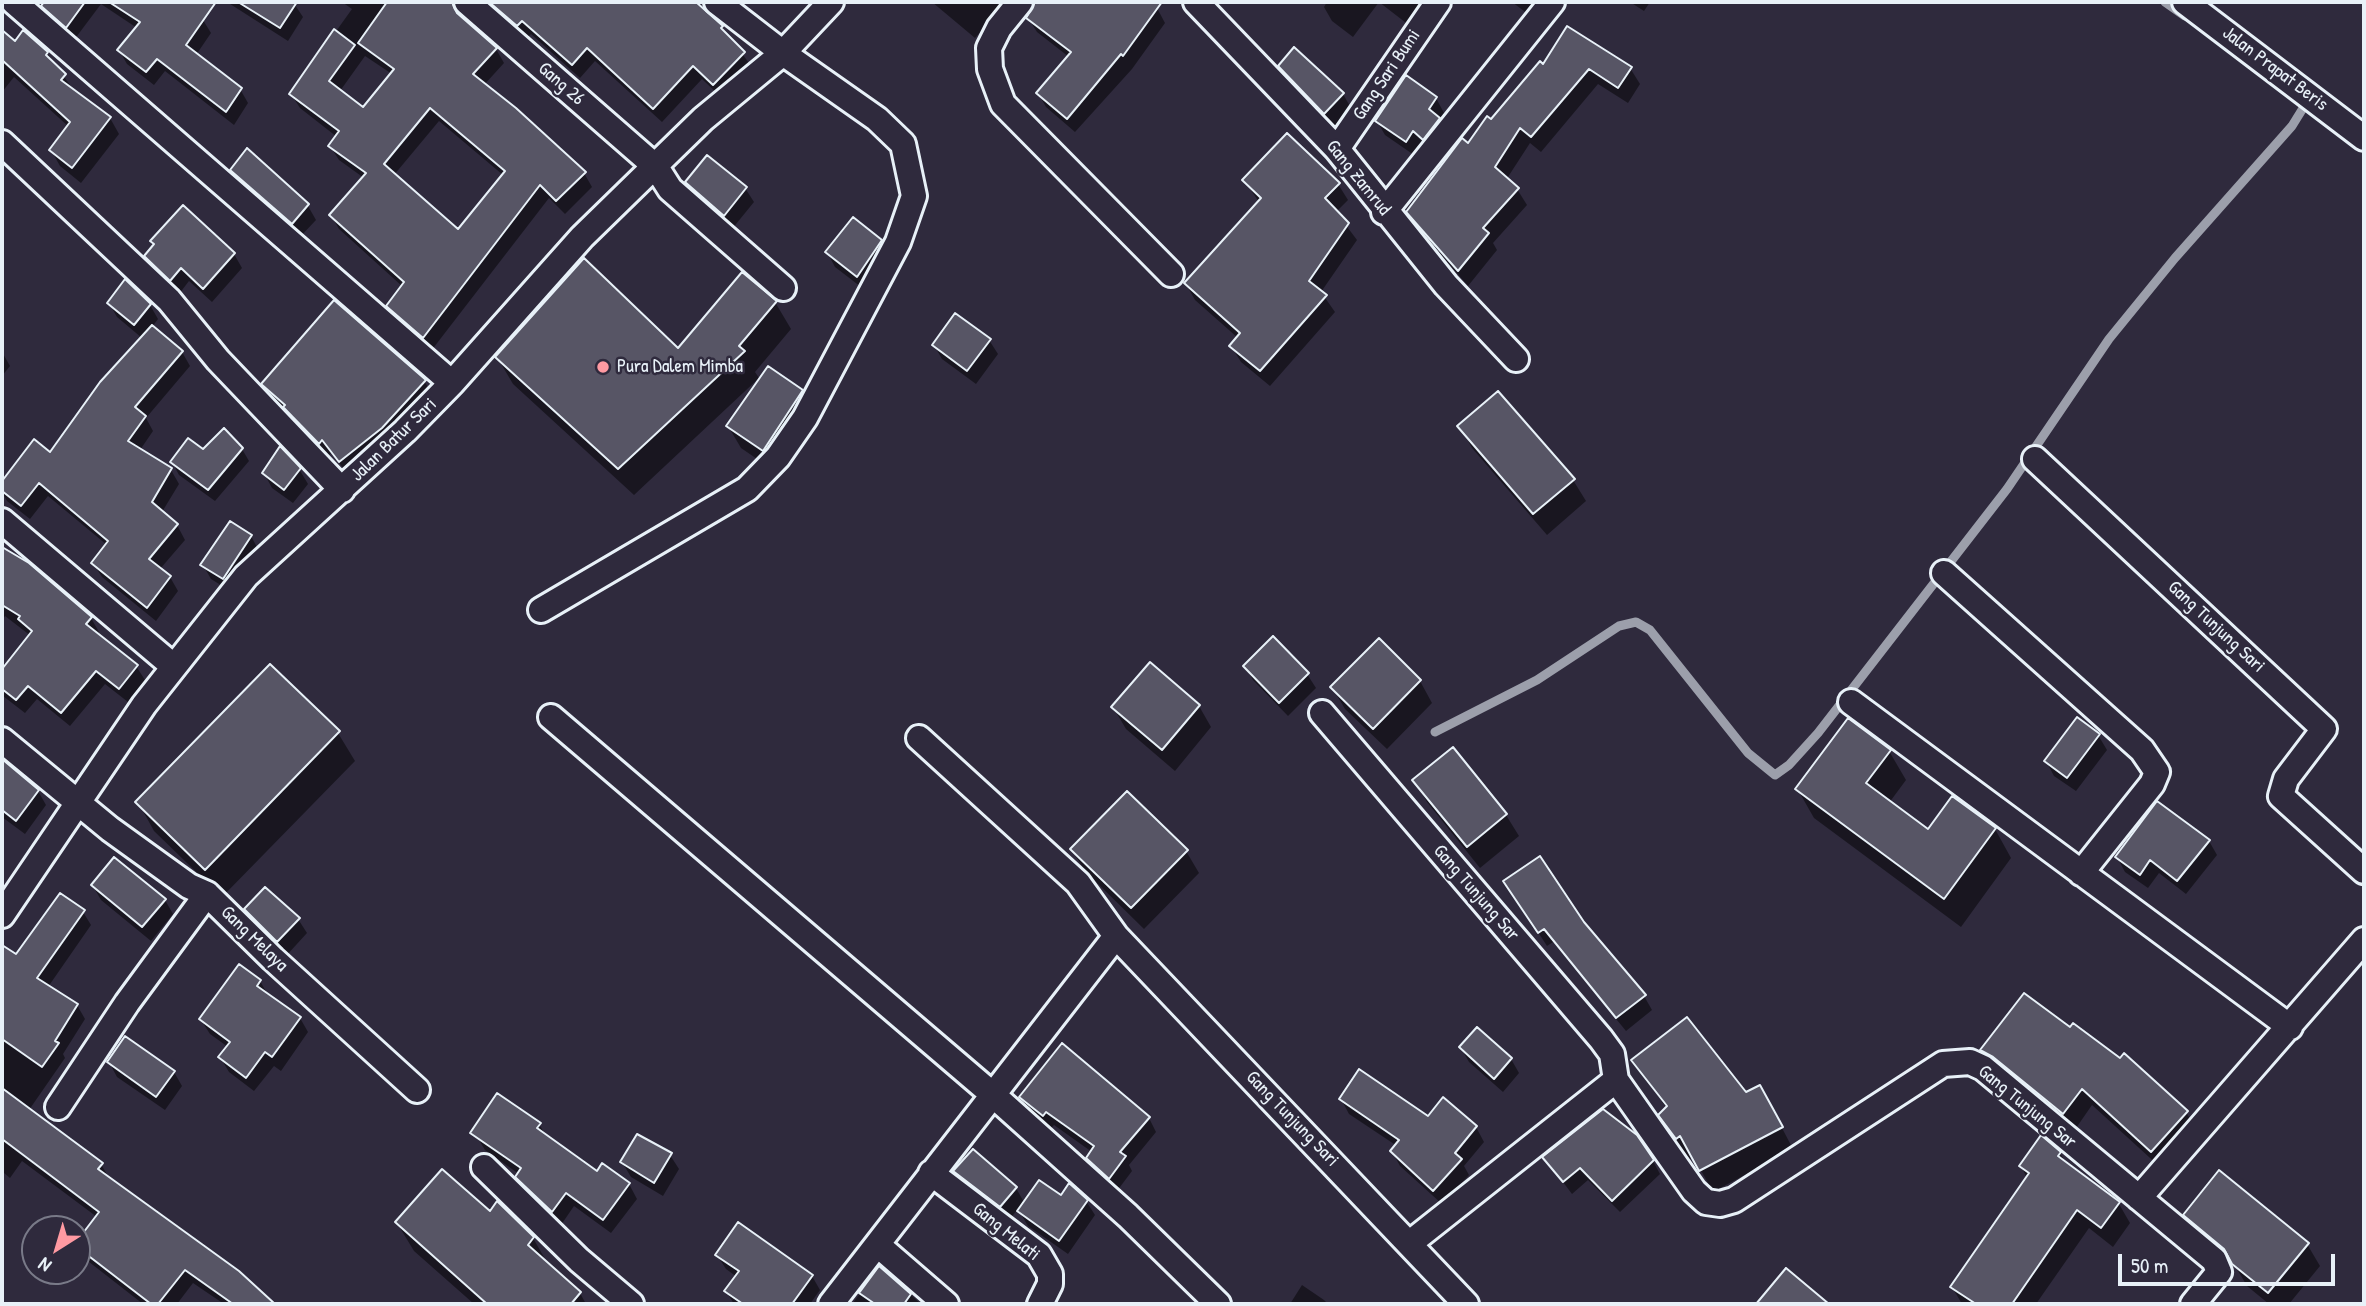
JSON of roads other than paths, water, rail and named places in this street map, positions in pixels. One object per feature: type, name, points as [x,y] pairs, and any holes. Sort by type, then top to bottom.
[{"type":"street","points":[[14,2],[452,383]]},
{"type":"street","name":"Gang 26","points":[[467,2],[656,167],[670,189],[783,288]]},
{"type":"street","points":[[541,610],[747,489],[778,457],[805,418],[898,242],[914,196],[903,144],[877,119],[783,53],[717,2]]},
{"type":"street","name":"Jalan Batur Sari","points":[[2,915],[144,705],[246,576],[342,490],[452,383],[582,237],[703,119],[783,53],[831,2]]},
{"type":"street","points":[[1020,2],[999,28],[989,48],[990,69],[1003,104],[1171,274]]},
{"type":"street","name":"Gang Sari Bumi","points":[[1337,149],[1438,2]]},
{"type":"street","points":[[1384,212],[1552,2]]},
{"type":"street","name":"Jalan Prapat Beris","points":[[2185,2],[2364,138]]},
{"type":"street","name":"Gang Zamrud","points":[[1201,3],[1337,149],[1384,212],[1446,285],[1516,359]]},
{"type":"street","points":[[2,143],[169,300],[218,360],[342,490]]},
{"type":"street","name":"Gang Tunjung Sari","points":[[2035,460],[2324,729],[2286,779],[2281,796],[2293,810],[2364,871]]},
{"type":"street","points":[[2,521],[173,666]]},
{"type":"street","points":[[1944,573],[2142,750],[2157,772],[2152,784],[2081,873]]},
{"type":"street","points":[[1851,702],[2290,1027]]},
{"type":"street","name":"Gang Tunjung Sar","points":[[1322,713],[1601,1039],[1612,1054],[1616,1080],[1694,1191],[1706,1202],[1720,1204],[1734,1200],[1943,1064],[1958,1062],[1970,1062],[1983,1068],[2139,1198]]},
{"type":"street","points":[[551,717],[992,1094],[1128,1216],[1218,1304]]},
{"type":"street","name":"Gang Tunjung Sari","points":[[919,738],[1078,883],[1116,936],[1466,1304]]},
{"type":"street","name":"Gang Melaya","points":[[2,740],[78,805],[189,886],[207,894],[273,959],[417,1090]]},
{"type":"street","points":[[58,1107],[127,1003],[207,894]]},
{"type":"street","points":[[831,1304],[879,1246],[992,1094],[1116,936]]},
{"type":"street","points":[[2193,1304],[2216,1279],[2218,1265],[2139,1198],[2364,940]]},
{"type":"street","points":[[1410,1243],[1616,1080]]},
{"type":"street","points":[[484,1167],[579,1260],[631,1304]]},
{"type":"street","name":"Gang Melati","points":[[931,1174],[1039,1255],[1049,1273],[1050,1284],[1040,1304]]},
{"type":"street","points":[[879,1246],[946,1304]]},
{"type":"waterway","points":[[2165,2],[2185,16]]},
{"type":"waterway","points":[[1435,732],[1537,680],[1619,626],[1636,622],[1650,630],[1748,753],[1775,775],[1789,765],[1818,733],[2007,489],[2109,339],[2175,258],[2292,126],[2305,105],[2300,101]]},
{"type":"place","name":"Pura Dalem Mimba","points":[[603,367]]}]
